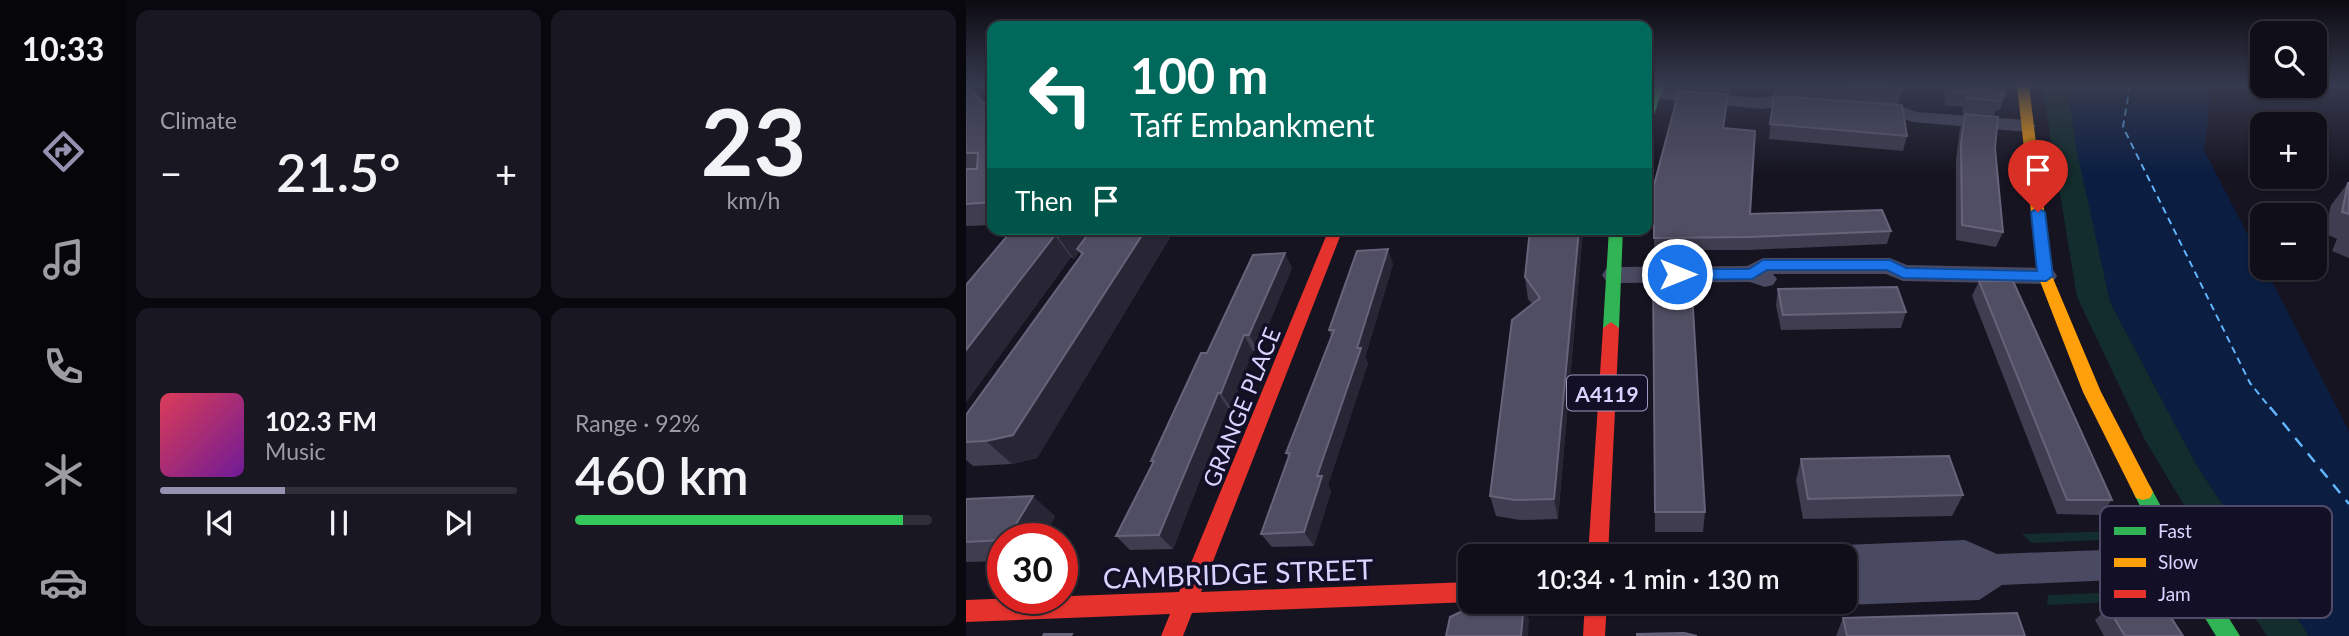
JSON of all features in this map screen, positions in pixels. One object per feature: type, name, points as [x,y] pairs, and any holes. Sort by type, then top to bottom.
[{"type":"street","points":[[1872,115],[1905,120],[1913,117],[2027,126]]},
{"type":"street","points":[[2026,115],[2046,276],[2092,392],[2151,506]]},
{"type":"street","name":"GRANGE PLACE","points":[[1172,636],[1334,235]]},
{"type":"street","name":"A4119","points":[[1599,544],[1616,235]]},
{"type":"street","points":[[1614,275],[1752,274],[1769,281],[1892,281],[1903,273],[2046,276]]},
{"type":"street","points":[[1857,559],[1965,555],[1995,570],[2100,565]]},
{"type":"street","points":[[1857,589],[1979,584],[1995,570]]},
{"type":"street","name":"CAMBRIDGE STREET","points":[[966,611],[1458,592]]},
{"type":"street","points":[[1594,636],[1595,614]]},
{"type":"street","points":[[2217,618],[2229,636]]},
{"type":"green space","points":[[2047,115],[2073,115],[2110,302],[2196,464],[2224,506],[2184,506],[2145,440],[2077,297]]},
{"type":"green space","points":[[2100,532],[2100,540],[2032,543],[2022,534]]},
{"type":"green space","points":[[2100,593],[2100,603],[2047,605],[2048,595]]},
{"type":"green space","points":[[2255,618],[2297,618],[2309,636],[2267,636]]},
{"type":"water","points":[[2071,115],[2208,115],[2204,150],[2250,239],[2250,280],[2271,280],[2349,431],[2349,636],[2309,636],[2297,618],[2332,618],[2332,506],[2224,506],[2196,464],[2110,302]]},
{"type":"building","points":[[966,115],[987,115],[987,202],[966,204],[966,169],[977,169],[978,153],[966,153]]},
{"type":"building","points":[[1673,115],[1725,115],[1723,128],[1755,131],[1750,214],[1882,210],[1891,231],[1654,238],[1654,185]]},
{"type":"building","points":[[1771,115],[1904,115],[1907,136],[1770,124]]},
{"type":"building","points":[[1965,115],[1998,117],[1995,148],[2003,232],[1962,225],[1961,144]]},
{"type":"building","points":[[2349,183],[2349,214],[2342,212]]},
{"type":"building","points":[[1008,235],[1055,235],[966,350],[966,285]]},
{"type":"building","points":[[1088,235],[1142,235],[1013,435],[966,442],[966,415],[1083,253],[1077,249]]},
{"type":"building","points":[[1529,235],[1578,235],[1554,499],[1515,500],[1490,496],[1512,320],[1540,298],[1525,277]]},
{"type":"building","points":[[1388,249],[1357,348],[1361,348],[1317,476],[1322,476],[1304,532],[1261,534],[1290,453],[1286,453],[1334,330],[1329,330],[1357,251]]},
{"type":"building","points":[[1285,253],[1249,335],[1244,335],[1221,393],[1218,393],[1159,535],[1116,536],[1154,461],[1151,461],[1201,353],[1207,353],[1253,255]]},
{"type":"building","points":[[1653,275],[1691,275],[1705,512],[1655,512]]},
{"type":"building","points":[[1979,281],[2013,281],[2112,500],[2067,500]]},
{"type":"building","points":[[1897,287],[1906,312],[1783,315],[1778,289]]},
{"type":"building","points":[[1949,456],[1963,495],[1808,499],[1801,459]]},
{"type":"building","points":[[1033,496],[1017,523],[987,523],[987,541],[966,542],[966,499]]},
{"type":"building","points":[[1458,613],[1523,614],[1521,636],[1446,636],[1450,617]]},
{"type":"building","points":[[2017,613],[2025,636],[1847,636],[1843,618]]},
{"type":"building","points":[[2114,618],[2171,618],[2183,636],[2125,636]]},
{"type":"building","points":[[1684,633],[1697,636],[1637,636],[1637,634]]},
{"type":"building","points":[[1044,634],[1072,634],[1043,636]]},
{"type":"ferry route","points":[[2125,115],[2123,127],[2250,383],[2271,409]]},
{"type":"ferry route","points":[[2270,407],[2349,504]]},
{"type":"traffic: fast","points":[[1611,328],[1616,235]]},
{"type":"traffic: fast","points":[[2143,492],[2150,506]]},
{"type":"traffic: fast","points":[[2218,618],[2229,636]]},
{"type":"traffic: slow","points":[[2026,115],[2045,276],[2092,392],[2143,492]]},
{"type":"traffic: jam","points":[[1172,636],[1334,235]]},
{"type":"traffic: jam","points":[[1599,544],[1611,328]]},
{"type":"traffic: jam","points":[[966,611],[1458,592]]},
{"type":"traffic: jam","points":[[1594,636],[1595,614]]},
{"type":"route","points":[[1677,274],[1752,274],[1763,265],[1890,265],[1903,273],[2046,276],[2038,212]]}]
